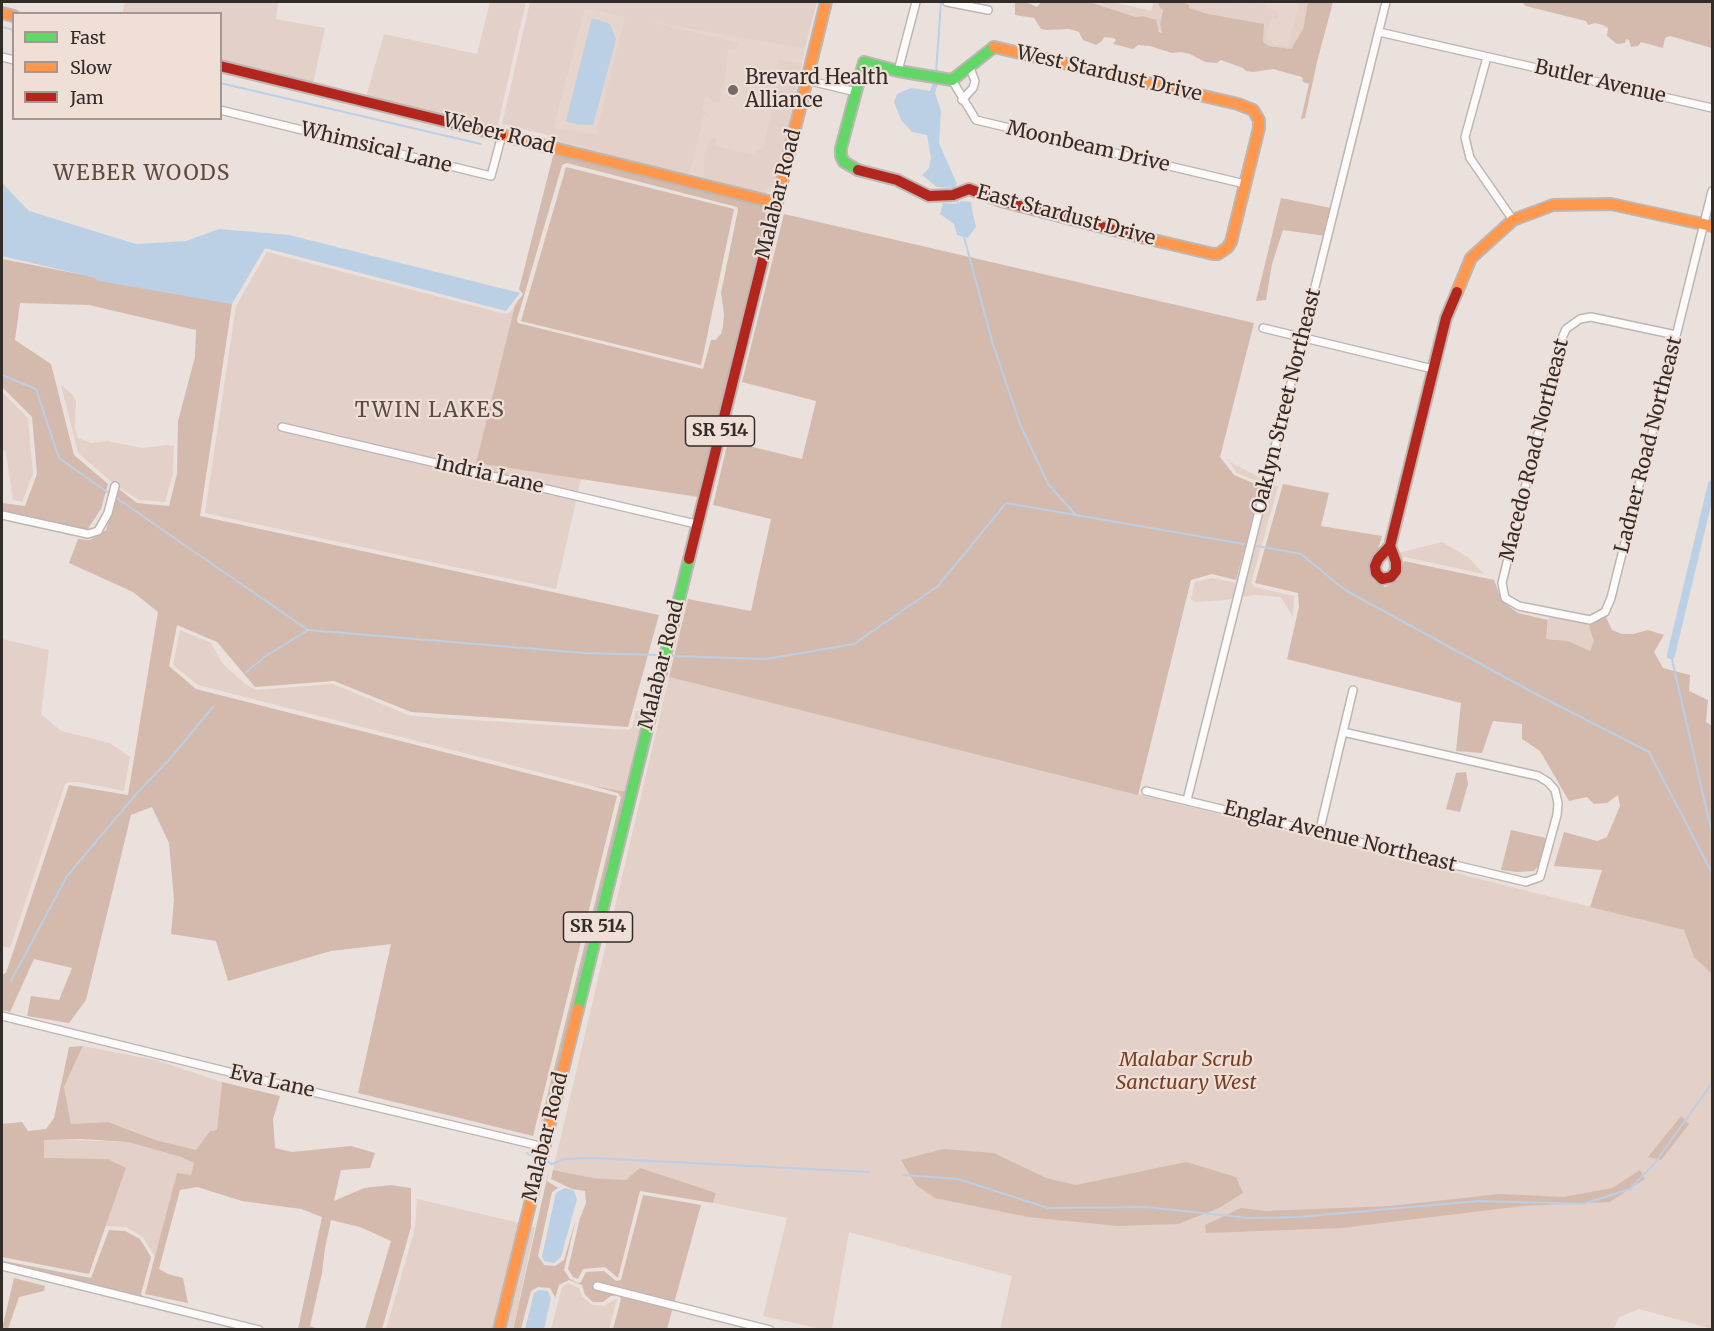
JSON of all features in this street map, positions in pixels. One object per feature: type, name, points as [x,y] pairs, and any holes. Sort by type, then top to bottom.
[{"type":"street","name":"Malabar Road","points":[[499,1329],[826,2]]},
{"type":"street","points":[[898,71],[916,2]]},
{"type":"street","points":[[947,2],[988,10]]},
{"type":"street","name":"Oaklyn Street Northeast","points":[[1187,800],[1386,2]]},
{"type":"street","name":"Butler Avenue","points":[[1379,32],[1713,108]]},
{"type":"street","name":"West Stardust Drive","points":[[952,80],[994,47],[1248,107],[1257,114],[1260,120],[1245,184]]},
{"type":"street","points":[[1487,57],[1465,137],[1470,158],[1513,220]]},
{"type":"street","points":[[806,80],[856,92],[864,62],[898,71],[952,80]]},
{"type":"street","name":"Weber Road","points":[[222,66],[776,203]]},
{"type":"street","points":[[962,100],[973,88],[975,81],[970,68]]},
{"type":"street","name":"Moonbeam Drive","points":[[952,80],[976,120],[1245,184]]},
{"type":"street","name":"East Stardust Drive","points":[[856,92],[842,148],[841,156],[844,162],[850,167],[897,180],[920,194],[929,196],[957,193],[969,189],[1001,201],[1214,254],[1223,252],[1231,242],[1245,184]]},
{"type":"street","name":"Whimsical Lane","points":[[222,110],[491,176],[502,135]]},
{"type":"street","name":"Ladner Road Northeast","points":[[1519,606],[1590,620],[1605,612],[1676,335],[1709,225],[1713,191]]},
{"type":"street","points":[[1390,546],[1446,318],[1471,258],[1513,220],[1553,205],[1611,204],[1709,225]]},
{"type":"street","name":"Macedo Road Northeast","points":[[1519,606],[1505,598],[1502,583],[1560,343],[1566,329],[1580,319],[1591,317],[1676,335]]},
{"type":"street","points":[[1263,328],[1433,369]]},
{"type":"street","name":"Indria Lane","points":[[282,427],[696,524]]},
{"type":"street","points":[[2,515],[88,534],[98,531],[115,486]]},
{"type":"street","points":[[1319,833],[1353,690]]},
{"type":"street","name":"Englar Avenue Northeast","points":[[1146,791],[1526,882],[1540,877],[1557,815],[1557,796],[1548,782],[1538,776],[1343,732]]},
{"type":"street","name":"Eva Lane","points":[[2,1016],[544,1147]]},
{"type":"street","points":[[2,1266],[259,1329]]},
{"type":"street","points":[[597,1286],[770,1329]]},
{"type":"shaded area","points":[[1015,2],[1026,2],[1037,7],[1041,2],[1089,2],[1136,17],[1143,16],[1156,20],[1159,32],[1162,33],[1160,24],[1163,10],[1159,3],[1183,2],[1189,5],[1189,8],[1208,14],[1264,24],[1263,42],[1269,46],[1291,49],[1303,29],[1308,2],[1333,2],[1305,118],[1301,119],[1309,84],[1303,82],[1302,77],[1273,69],[1246,71],[1221,60],[1217,63],[1205,62],[1190,54],[1172,53],[1150,46],[1138,45],[1133,49],[1113,44],[1116,40],[1114,38],[1104,37],[1096,45],[1083,40],[1079,32],[1069,29],[1041,29],[1034,18],[1015,15]]},
{"type":"shaded area","points":[[1183,2],[1299,2],[1288,46],[1263,42]]},
{"type":"shaded area","points":[[1522,2],[1712,2],[1712,48],[1670,36],[1665,38],[1663,48],[1641,42],[1638,46],[1631,47],[1629,40],[1626,39],[1625,43],[1617,44],[1607,36],[1608,28],[1603,25],[1595,23],[1588,25],[1586,21],[1526,6]]},
{"type":"shaded area","points":[[585,7],[805,49],[777,182],[770,192],[762,194],[552,143]]},
{"type":"shaded area","points":[[554,152],[771,206],[698,497],[476,463],[515,305],[523,294],[519,289]],"holes":[[[567,163],[737,207],[721,293],[723,326],[721,334],[715,340],[711,340],[703,369],[518,323],[562,165]]]},
{"type":"shaded area","points":[[566,167],[734,209],[701,365],[521,321]]},
{"type":"shaded area","points":[[1281,198],[1331,208],[1326,236],[1283,230],[1272,264],[1266,300],[1256,301]]},
{"type":"shaded area","points":[[784,214],[1254,323],[1220,457],[1234,475],[1262,487],[1236,580],[1212,574],[1191,580],[1138,795],[669,677],[688,599],[751,611],[771,519],[713,505],[728,441],[802,459],[816,401],[742,382]]},
{"type":"shaded area","points":[[2,259],[232,304],[200,516],[659,615],[628,727],[411,712],[334,681],[255,687],[217,642],[177,625],[169,666],[196,689],[617,796],[533,1136],[358,1093],[391,944],[331,951],[228,981],[216,941],[171,934],[174,900],[169,843],[152,807],[131,815],[86,1000],[69,1023],[27,1016],[31,996],[59,1000],[72,968],[34,959],[10,1012],[2,1010],[2,975],[6,973],[69,785],[128,795],[158,612],[133,592],[69,563],[78,539],[90,540],[106,530],[119,489],[137,503],[169,506],[177,474],[178,421],[195,357],[196,330],[89,305],[20,303],[15,340],[51,364],[74,455],[108,484],[101,509],[87,530],[2,511],[2,503],[25,506],[37,474],[32,417],[2,387]]},
{"type":"shaded area","points":[[1283,484],[1329,493],[1321,526],[1382,536],[1371,573],[1373,581],[1385,587],[1399,579],[1404,561],[1494,580],[1502,601],[1518,613],[1548,620],[1546,639],[1568,641],[1590,651],[1594,641],[1589,627],[1591,623],[1606,617],[1612,630],[1622,634],[1648,630],[1664,635],[1654,652],[1663,668],[1690,675],[1689,691],[1708,700],[1706,722],[1712,726],[1712,974],[1694,957],[1684,930],[1590,907],[1602,870],[1554,866],[1564,832],[1597,841],[1607,837],[1620,806],[1618,795],[1607,803],[1594,804],[1587,797],[1569,801],[1540,751],[1522,739],[1522,724],[1493,721],[1482,753],[1456,751],[1461,703],[1287,659],[1299,607],[1298,593],[1255,583]]},
{"type":"shaded area","points":[[1466,772],[1468,784],[1460,812],[1446,809],[1456,773]]},
{"type":"shaded area","points":[[589,785],[627,792],[551,1098],[540,1125],[621,797],[618,793]]},
{"type":"shaded area","points":[[1511,830],[1546,838],[1540,864],[1534,871],[1501,870]]},
{"type":"shaded area","points":[[83,1046],[64,1087],[71,1124],[108,1122],[156,1140],[196,1150],[210,1131],[217,1130],[222,1082],[280,1096],[273,1119],[275,1148],[292,1152],[351,1146],[375,1153],[370,1168],[341,1170],[334,1201],[364,1188],[391,1185],[411,1188],[411,1227],[382,1329],[365,1329],[391,1241],[360,1227],[331,1220],[310,1326],[318,1329],[298,1329],[322,1217],[301,1209],[242,1201],[197,1187],[180,1190],[159,1269],[183,1278],[188,1303],[145,1294],[177,1173],[191,1175],[194,1163],[128,1142],[80,1139],[44,1140],[44,1158],[108,1159],[126,1168],[89,1274],[2,1257],[2,1124],[22,1122],[28,1131],[46,1129],[54,1118],[69,1047]]},
{"type":"shaded area","points":[[1681,1116],[1689,1124],[1661,1160],[1648,1157]]},
{"type":"shaded area","points":[[943,1149],[994,1153],[1046,1178],[1076,1185],[1186,1162],[1236,1177],[1243,1193],[1219,1208],[1178,1224],[1118,1226],[1028,1217],[935,1198],[916,1185],[901,1160]]},
{"type":"shaded area","points":[[550,1165],[547,1181],[558,1188],[552,1192],[538,1256],[544,1265],[555,1266],[564,1260],[576,1219],[564,1270],[570,1279],[578,1283],[581,1282],[586,1272],[604,1271],[616,1281],[621,1280],[643,1195],[701,1205],[667,1329],[613,1329],[621,1299],[619,1295],[611,1296],[603,1302],[593,1302],[585,1295],[582,1285],[569,1280],[559,1285],[553,1305],[555,1297],[550,1288],[538,1287],[531,1291],[521,1329],[513,1330]]},
{"type":"shaded area","points":[[640,1168],[716,1193],[713,1203],[640,1191],[618,1278],[605,1267],[583,1269],[578,1279],[573,1277],[568,1269],[580,1218],[586,1203],[585,1191],[572,1189],[551,1179],[553,1170],[593,1178],[626,1180]]},
{"type":"shaded area","points":[[1640,1170],[1645,1179],[1610,1202],[1523,1206],[1341,1228],[1206,1233],[1205,1225],[1241,1208],[1265,1211],[1390,1206],[1500,1194],[1564,1197],[1612,1188]]},
{"type":"shaded area","points":[[109,1230],[125,1231],[140,1239],[151,1257],[141,1294],[143,1297],[150,1298],[149,1302],[76,1286],[70,1287],[71,1284],[2,1263],[4,1261],[91,1278]]},
{"type":"shaded area","points":[[14,1278],[45,1286],[44,1291],[19,1297],[8,1329],[2,1329]]},
{"type":"green space","points":[[125,2],[278,2],[276,19],[325,28],[313,84],[222,62],[222,12],[122,12]]},
{"type":"green space","points":[[490,2],[526,2],[498,124],[501,127],[548,139],[366,97],[384,34],[477,54]]},
{"type":"green space","points":[[530,2],[817,2],[805,49],[642,20],[738,43],[736,49],[729,48],[719,103],[706,95],[702,109],[710,118],[704,114],[690,172],[684,175],[552,138],[552,136],[502,124]],"holes":[[[585,8],[625,17],[596,134],[554,128]]]},
{"type":"green space","points":[[1089,2],[1113,2],[1151,11],[1154,2],[1163,2],[1159,3],[1163,9],[1160,24],[1162,33],[1143,16],[1136,17]]},
{"type":"green space","points":[[1183,2],[1240,4],[1241,2],[1261,2],[1279,14],[1278,20],[1271,18],[1266,39],[1271,40],[1273,44],[1288,46],[1299,2],[1308,2],[1303,29],[1291,49],[1269,46],[1263,42],[1264,24],[1208,14],[1189,8],[1189,5]]},
{"type":"green space","points":[[778,59],[802,64],[782,158],[772,187],[759,192],[704,178],[704,157],[709,140],[712,138],[716,138],[715,146],[754,155],[757,149],[763,150],[781,70],[776,68]]},
{"type":"green space","points":[[267,252],[505,314],[515,306],[476,463],[581,479],[556,589],[205,513],[236,306]]},
{"type":"green space","points":[[61,385],[73,395],[76,402],[75,429],[78,438],[91,443],[107,441],[143,448],[174,446],[173,473],[165,502],[139,500],[117,486],[103,528],[88,537],[58,527],[90,532],[105,511],[113,483],[78,453]]},
{"type":"green space","points":[[2,392],[28,418],[33,474],[22,502],[13,500],[6,453],[2,447]]},
{"type":"green space","points":[[1225,456],[1230,462],[1278,487],[1251,583],[1255,587],[1294,596],[1293,617],[1281,597],[1254,595],[1195,602],[1191,599],[1195,582],[1212,578],[1238,583],[1264,484],[1237,473]]},
{"type":"green space","points":[[1442,542],[1468,557],[1484,574],[1405,557],[1400,560],[1399,553]]},
{"type":"green space","points":[[1549,617],[1591,623],[1589,627],[1594,641],[1590,652],[1568,641],[1546,639]]},
{"type":"green space","points":[[180,630],[211,643],[222,663],[245,684],[256,690],[333,684],[411,716],[628,730],[632,728],[636,711],[646,712],[627,792],[589,785],[198,685],[173,665]]},
{"type":"green space","points":[[2,639],[49,650],[41,714],[61,731],[110,743],[130,757],[124,791],[78,782],[65,784],[10,948],[2,946]]},
{"type":"green space","name":"Malabar Scrub Sanctuary West","points":[[669,677],[1712,937],[1712,1329],[1639,1309],[1619,1317],[1613,1330],[1000,1329],[1012,1276],[849,1232],[832,1329],[821,1329],[763,1316],[787,1218],[713,1203],[716,1194],[626,1180],[593,1178],[553,1170]]},
{"type":"green space","points":[[83,1046],[159,1061],[222,1082],[217,1130],[210,1131],[196,1150],[157,1140],[108,1122],[71,1124],[64,1087]]},
{"type":"green space","points":[[44,1139],[128,1142],[194,1163],[191,1175],[177,1174],[155,1257],[143,1237],[126,1227],[106,1226],[126,1168],[44,1158]]},
{"type":"green space","points":[[417,1199],[520,1223],[494,1329],[386,1330],[415,1228]]},
{"type":"green space","points":[[529,1226],[535,1227],[513,1329],[504,1330]]},
{"type":"green space","points":[[568,1283],[579,1288],[582,1296],[592,1305],[604,1306],[617,1298],[609,1329],[551,1329],[562,1287]]},
{"type":"water","points":[[592,18],[610,24],[616,40],[593,125],[575,124],[566,121]]},
{"type":"water","points":[[933,83],[938,83],[935,93],[941,111],[939,143],[957,184],[954,188],[937,187],[922,175],[929,168],[931,158],[927,135],[912,132],[901,120],[894,102],[897,94],[911,88],[930,91]]},
{"type":"water","points":[[2,183],[29,211],[136,244],[186,241],[219,229],[289,235],[520,293],[506,311],[265,248],[232,304],[99,281],[92,277],[2,256]]},
{"type":"water","points":[[961,201],[971,202],[976,227],[968,238],[957,235],[954,224],[940,214],[943,203],[958,204]]},
{"type":"water","points":[[565,1188],[574,1191],[577,1199],[561,1257],[554,1263],[544,1261],[542,1256],[556,1193]]},
{"type":"water","points":[[539,1290],[548,1291],[551,1298],[544,1329],[525,1329],[534,1293]]},
{"type":"waterway","points":[[936,73],[941,2]]},
{"type":"waterway","points":[[2,27],[12,30]]},
{"type":"waterway","points":[[222,83],[481,144]]},
{"type":"waterway","points":[[956,196],[958,204]]},
{"type":"waterway","points":[[964,237],[992,341],[1020,424],[1048,484],[1076,515]]},
{"type":"waterway","points":[[2,375],[36,389],[59,458],[110,494]]},
{"type":"waterway","points":[[1671,655],[1712,484]]},
{"type":"waterway","points":[[115,497],[308,630],[584,653],[658,655]]},
{"type":"waterway","points":[[672,656],[766,659],[854,644],[938,586],[1006,503],[1244,544]]},
{"type":"waterway","points":[[1257,546],[1301,554],[1345,590],[1534,693],[1649,752],[1712,873]]},
{"type":"waterway","points":[[246,672],[266,656],[308,630]]},
{"type":"waterway","points":[[1671,655],[1712,834]]},
{"type":"waterway","points":[[11,981],[67,876],[213,707]]},
{"type":"waterway","points":[[903,1175],[958,1179],[1048,1208],[1146,1207],[1249,1218],[1298,1217],[1479,1201],[1583,1204],[1630,1189],[1654,1164],[1712,1083]]},
{"type":"waterway","points":[[527,1153],[534,1157]]},
{"type":"waterway","points":[[548,1162],[552,1164],[564,1159],[593,1158],[868,1172]]},
{"type":"traffic: fast","points":[[858,170],[844,162],[841,148],[864,62],[898,71],[952,80],[994,47]]},
{"type":"traffic: fast","points":[[578,1009],[689,559]]},
{"type":"traffic: slow","points":[[778,198],[826,2]]},
{"type":"traffic: slow","points":[[2,13],[12,16]]},
{"type":"traffic: slow","points":[[994,47],[1238,104],[1253,110],[1259,120],[1259,128],[1231,242],[1227,248],[1218,254],[1213,254],[1141,237]]},
{"type":"traffic: slow","points":[[501,135],[776,203]]},
{"type":"traffic: slow","points":[[1457,292],[1471,258],[1513,220],[1553,205],[1611,204],[1712,226]]},
{"type":"traffic: slow","points":[[499,1330],[578,1009]]},
{"type":"traffic: jam","points":[[222,66],[501,135]]},
{"type":"traffic: jam","points":[[858,170],[897,180],[929,196],[953,195],[969,189],[1001,201],[1141,237]]},
{"type":"traffic: jam","points":[[689,559],[778,198]]},
{"type":"traffic: jam","points":[[1390,546],[1396,562],[1396,571],[1391,577],[1382,579],[1376,573],[1375,566],[1390,546],[1446,318],[1457,292]]},
{"type":"place","name":"Brevard Health Alliance","points":[[733,90]]},
{"type":"district","name":"WEBER WOODS","points":[[142,174]]},
{"type":"district","name":"TWIN LAKES","points":[[430,411]]}]
